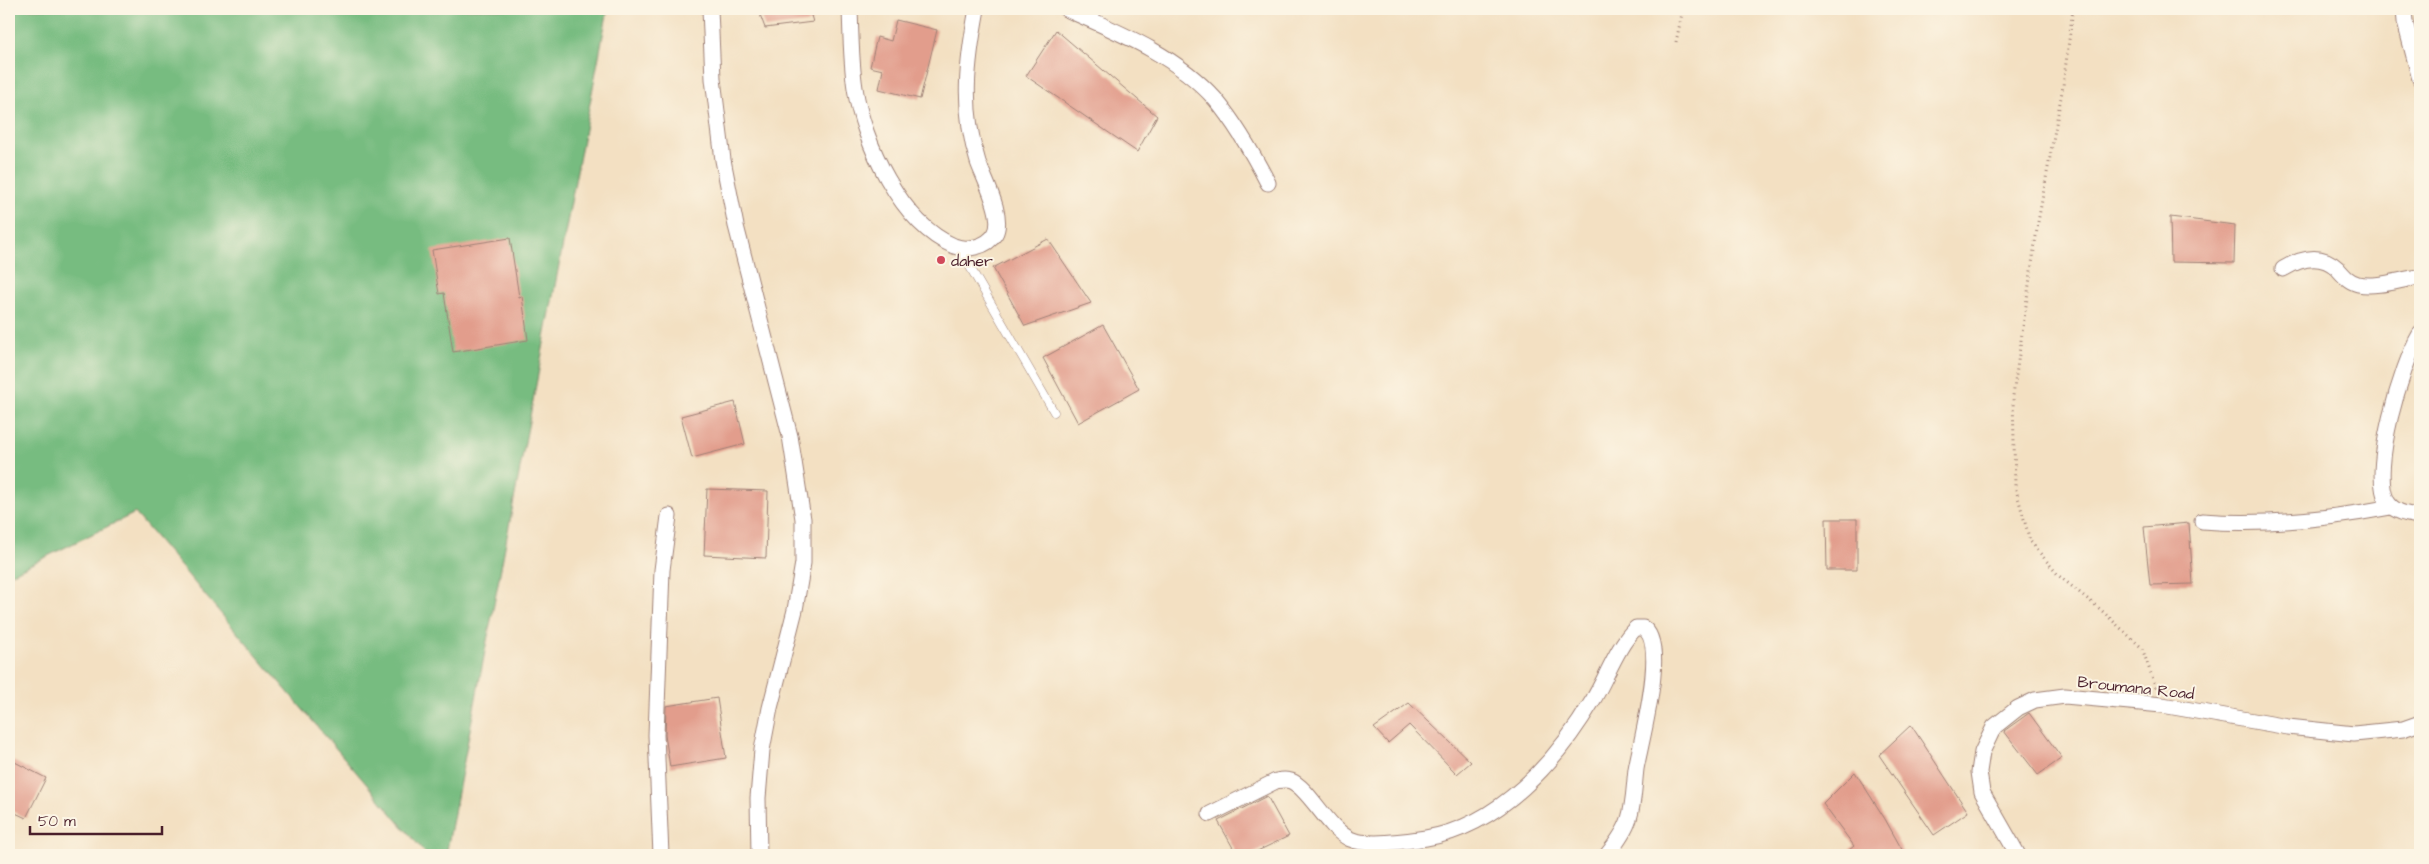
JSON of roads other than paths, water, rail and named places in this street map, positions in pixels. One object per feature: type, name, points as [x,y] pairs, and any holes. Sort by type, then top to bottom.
[{"type":"street","points":[[710,9],[713,80],[723,160],[736,226],[790,436],[803,518],[803,564],[795,610],[770,708],[762,750],[758,798],[759,855]]},
{"type":"street","points":[[850,9],[855,89],[880,167],[909,209],[922,224],[934,235],[959,248],[967,248],[987,242],[995,234],[997,225],[993,200],[972,142],[966,103],[969,57],[977,9]]},
{"type":"street","points":[[1066,9],[1153,50],[1189,76],[1220,106],[1253,156],[1268,183]]},
{"type":"street","points":[[2404,9],[2420,79]]},
{"type":"street","points":[[2283,269],[2292,263],[2312,258],[2330,262],[2351,281],[2359,284],[2420,276]]},
{"type":"street","points":[[2420,334],[2403,373],[2385,446],[2383,490],[2391,506],[2398,511],[2420,516]]},
{"type":"street","points":[[2202,521],[2258,524],[2356,513],[2391,506]]},
{"type":"street","points":[[661,855],[656,735],[662,570],[670,516]]},
{"type":"street","points":[[1210,814],[1276,781],[1287,780],[1294,782],[1342,834],[1352,840],[1366,842],[1409,840],[1458,831],[1487,815],[1507,800],[1556,753],[1593,700],[1628,638],[1636,628],[1643,628],[1650,635],[1653,644],[1652,689],[1629,820],[1607,855]]},
{"type":"street","name":"Broumana Road","points":[[2018,855],[1993,814],[1981,786],[1979,772],[1982,752],[1994,727],[2018,708],[2035,700],[2065,696],[2162,705],[2288,727],[2354,734],[2403,729],[2420,723]]},
{"type":"lane","points":[[959,248],[1054,412]]},
{"type":"place","name":"daher","points":[[941,260]]}]
